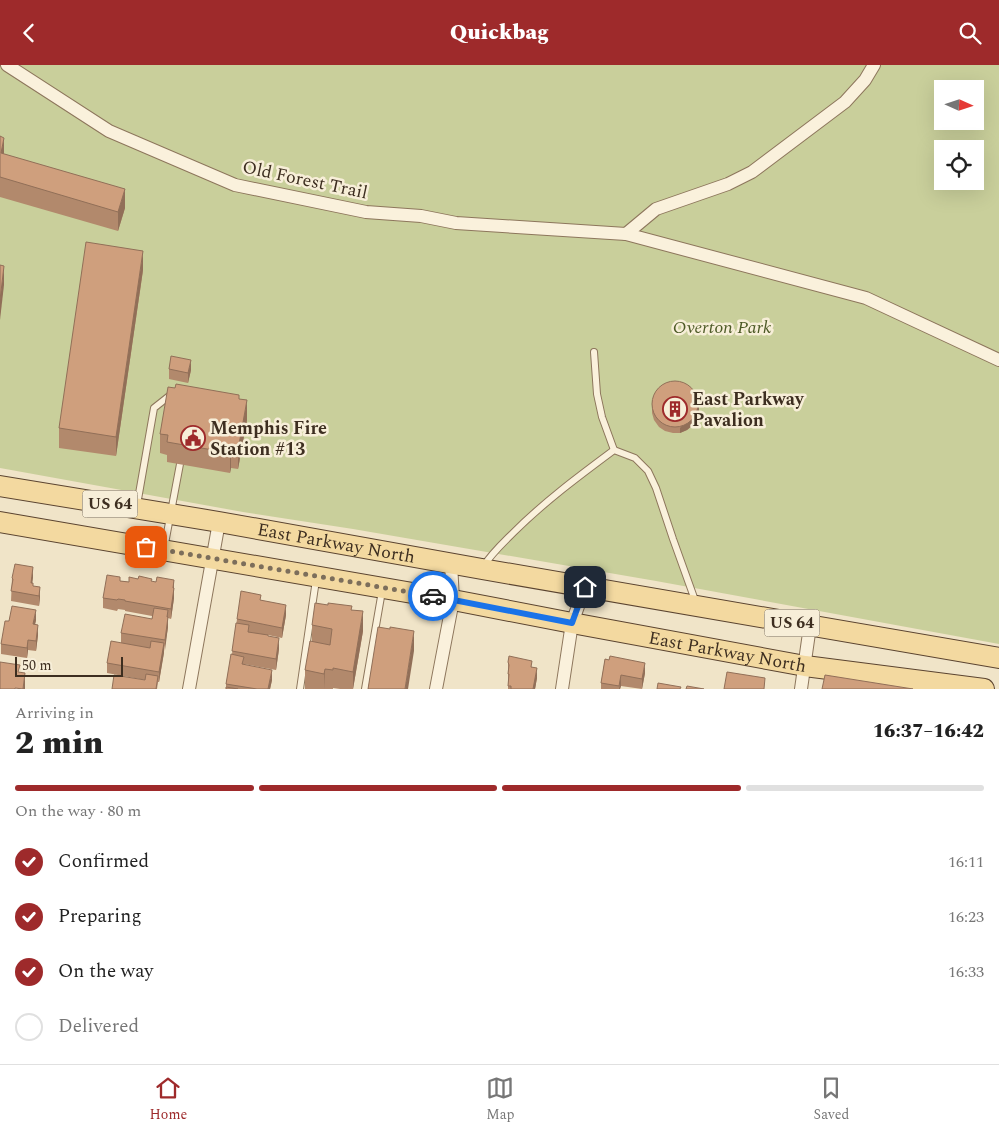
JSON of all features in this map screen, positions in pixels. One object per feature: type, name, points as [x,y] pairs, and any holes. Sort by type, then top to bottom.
[{"type":"main road","name":"East Parkway North","points":[[0,486],[219,522],[999,658]]},
{"type":"main road","name":"East Parkway North","points":[[0,523],[382,587],[805,665],[984,689]]},
{"type":"main road","points":[[889,677],[918,689]]},
{"type":"street","name":"Old Forest Trail","points":[[7,65],[109,131],[235,185],[366,212],[421,216],[456,223],[626,235],[866,298],[999,360]]},
{"type":"street","points":[[626,235],[656,209],[728,184],[752,172],[844,103],[865,80],[874,65]]},
{"type":"street","points":[[190,689],[219,522]]},
{"type":"street","points":[[436,689],[453,600],[451,563]]},
{"type":"street","points":[[562,689],[572,623],[585,587]]},
{"type":"street","points":[[801,689],[810,626]]},
{"type":"lane","points":[[594,352],[597,394],[602,417],[614,450],[635,458],[648,471],[656,488],[672,539],[697,606]]},
{"type":"lane","points":[[136,508],[154,408],[175,392],[184,393]]},
{"type":"lane","points":[[482,569],[491,555],[530,515],[579,475],[614,450]]},
{"type":"lane","points":[[164,550],[180,464]]},
{"type":"lane","points":[[300,689],[316,576]]},
{"type":"lane","points":[[365,689],[382,587]]},
{"type":"green space","name":"Overton Park","points":[[0,65],[999,65],[999,644],[656,581],[243,512],[0,468]]},
{"type":"building","points":[[0,136],[4,138],[1,153],[125,189],[118,212],[0,177]]},
{"type":"building","points":[[86,242],[143,251],[116,437],[59,428]]},
{"type":"building","points":[[0,265],[4,266],[0,300]]},
{"type":"building","points":[[171,356],[191,360],[188,373],[169,369]]},
{"type":"building","name":"East Parkway Pavalion","points":[[680,381],[692,387],[697,395],[697,413],[692,421],[684,426],[670,427],[658,421],[653,413],[652,399],[658,387],[666,382]]},
{"type":"building","points":[[176,384],[239,395],[239,399],[247,400],[238,450],[231,448],[230,453],[167,442],[168,435],[160,434],[168,387],[175,388]]},
{"type":"building","points":[[15,564],[33,567],[31,583],[33,583],[33,586],[40,587],[39,596],[11,591]]},
{"type":"building","points":[[107,575],[120,577],[120,581],[129,582],[129,577],[138,579],[139,576],[156,582],[157,577],[174,580],[171,609],[125,600],[103,598]]},
{"type":"building","points":[[241,591],[261,595],[260,600],[286,605],[282,628],[237,619]]},
{"type":"building","points":[[315,603],[352,606],[351,610],[363,611],[353,672],[333,668],[333,670],[325,669],[324,674],[305,670],[310,641],[330,645],[332,629],[312,625]]},
{"type":"building","points":[[12,606],[36,610],[33,624],[38,625],[36,641],[28,640],[27,648],[1,644],[5,621],[9,621]]},
{"type":"building","points":[[154,608],[168,610],[165,640],[121,633],[125,614],[152,619]]},
{"type":"building","points":[[236,623],[249,625],[248,632],[279,638],[276,659],[232,651]]},
{"type":"building","points":[[378,627],[414,631],[405,689],[368,689]]},
{"type":"building","points":[[111,641],[150,648],[151,641],[164,643],[159,672],[107,663]]},
{"type":"building","points":[[231,654],[244,657],[242,664],[272,670],[268,689],[226,684]]},
{"type":"building","points":[[509,656],[532,661],[531,667],[537,668],[533,689],[511,689],[511,686],[508,686]]},
{"type":"building","points":[[610,656],[645,663],[642,679],[621,675],[619,686],[601,683],[605,659],[609,660]]},
{"type":"building","points":[[0,662],[20,665],[18,672],[25,673],[23,689],[0,689]]},
{"type":"building","points":[[727,672],[765,678],[764,689],[724,689]]},
{"type":"building","points":[[146,674],[158,676],[156,689],[112,689],[114,675],[145,680]]},
{"type":"building","points":[[825,675],[913,689],[822,689]]},
{"type":"building","points":[[658,683],[681,687],[680,689],[657,689]]},
{"type":"building","points":[[687,686],[704,689],[686,689]]},
{"type":"way so far","points":[[146,547],[433,596]]},
{"type":"place","name":"East Parkway Pavalion","points":[[675,409]]},
{"type":"place","name":"Memphis Fire Station #13","points":[[193,438]]},
{"type":"route","points":[[433,596],[572,623],[585,587]]}]
